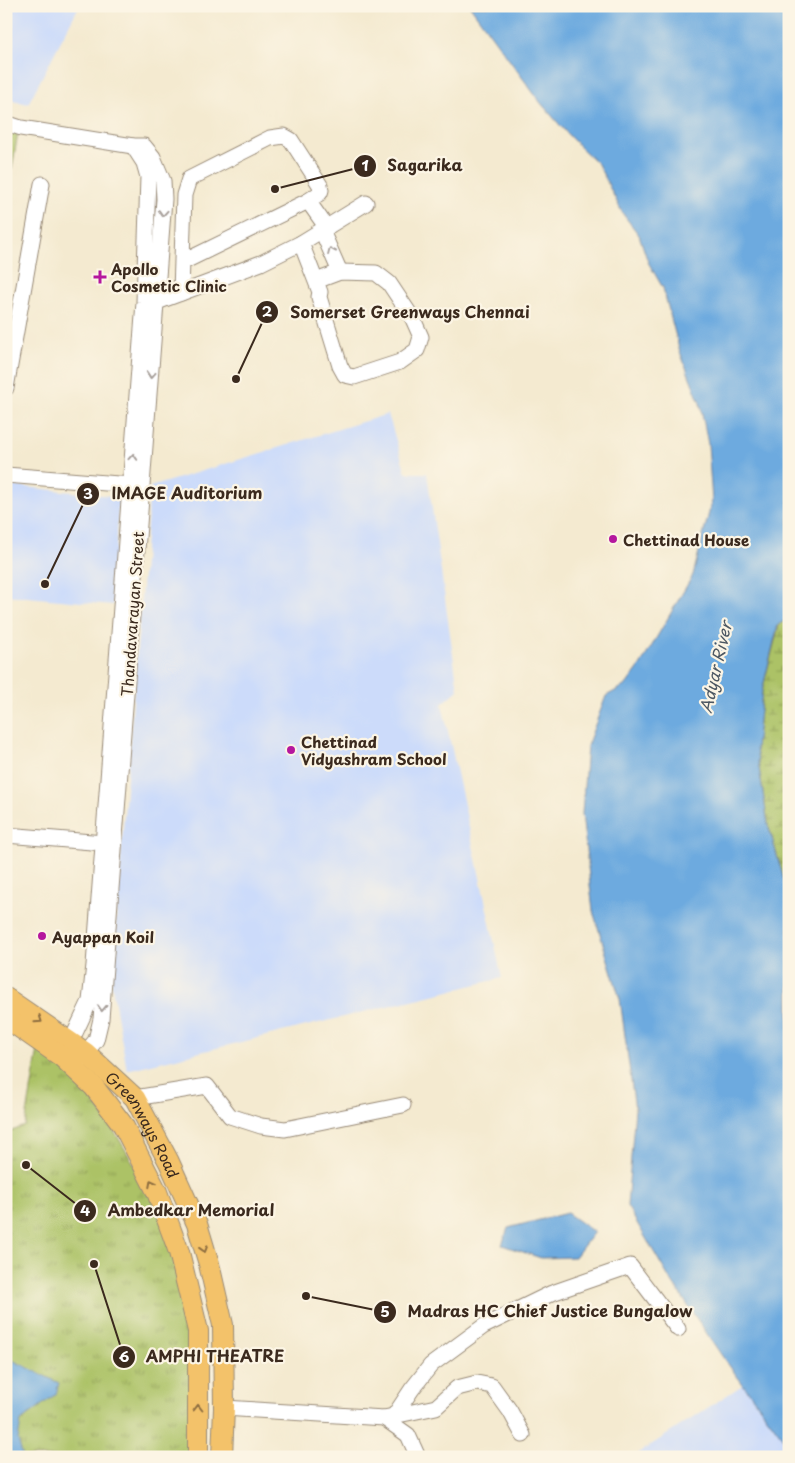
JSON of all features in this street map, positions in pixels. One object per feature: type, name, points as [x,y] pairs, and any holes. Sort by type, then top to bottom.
[{"type":"main road","points":[[6,998],[73,1055]]},
{"type":"main road","points":[[6,1018],[73,1055]]},
{"type":"main road","name":"Greenways Road","points":[[73,1055],[135,1098],[169,1162],[196,1224],[209,1264],[223,1325],[224,1408],[222,1457]]},
{"type":"main road","name":"Greenways Road","points":[[73,1055],[122,1125],[157,1192],[179,1252],[198,1331],[198,1457]]},
{"type":"street","points":[[6,123],[21,128],[133,146]]},
{"type":"street","points":[[163,181],[189,179],[270,138],[284,136],[291,140],[321,190],[320,193],[308,201],[183,262]]},
{"type":"street","name":"Thandavarayan Street","points":[[73,1055],[96,1040],[101,1019],[120,700],[151,302],[164,199],[163,181],[153,157],[144,146],[133,146]]},
{"type":"street","name":"Thandavarayan Street","points":[[133,146],[144,163],[148,178],[151,302]]},
{"type":"street","points":[[181,293],[184,194],[189,179]]},
{"type":"street","points":[[6,388],[42,184]]},
{"type":"street","points":[[308,201],[324,229],[340,272]]},
{"type":"street","points":[[151,302],[181,293],[261,263],[301,243],[366,202]]},
{"type":"street","points":[[301,243],[320,292],[319,297],[340,366],[345,375],[354,377],[400,362],[418,350],[421,337],[414,319],[389,283],[376,273],[340,272],[316,281]]},
{"type":"street","points":[[6,475],[137,482]]},
{"type":"street","name":"Thandavarayan Street","points":[[73,1055],[90,1002],[104,843],[120,700]]},
{"type":"street","points":[[6,835],[104,843]]},
{"type":"street","points":[[135,1098],[207,1086],[230,1116],[261,1126],[285,1129],[402,1105]]},
{"type":"street","points":[[389,1417],[431,1365],[484,1326],[552,1293],[630,1266],[678,1329]]},
{"type":"street","points":[[224,1408],[389,1417],[436,1406],[457,1388],[477,1384],[492,1386],[510,1411],[523,1435]]},
{"type":"street","points":[[389,1417],[408,1435],[418,1457]]},
{"type":"shaded area","points":[[6,6],[79,6],[28,104],[6,99]]},
{"type":"shaded area","name":"Chettinad Vidyashram School","points":[[388,414],[406,473],[427,473],[458,690],[442,704],[502,978],[127,1070],[111,981],[150,487]]},
{"type":"shaded area","points":[[6,485],[119,497],[113,605],[6,595]]},
{"type":"shaded area","points":[[744,1384],[789,1446],[789,1457],[633,1457]]},
{"type":"green space","points":[[6,124],[19,127],[12,169],[6,168]]},
{"type":"green space","points":[[789,618],[789,897],[768,824],[756,749],[762,691],[779,625]]},
{"type":"green space","points":[[38,1049],[84,1087],[119,1139],[149,1189],[175,1259],[190,1337],[190,1457],[6,1457],[6,1133],[25,1126]]},
{"type":"water","name":"Adyar River","points":[[470,6],[789,6],[789,618],[778,625],[762,691],[756,749],[768,824],[789,897],[789,1446],[722,1356],[668,1276],[627,1206],[635,1109],[620,999],[593,911],[582,814],[587,746],[606,696],[626,685],[640,666],[693,575],[712,501],[708,444],[700,403],[680,352],[663,288],[648,262],[639,235],[623,214],[598,164],[571,138],[540,102]]},
{"type":"water","points":[[567,1213],[594,1232],[575,1257],[541,1258],[502,1245],[508,1228]]},
{"type":"water","points":[[6,1357],[59,1383],[56,1394],[21,1421],[18,1440],[23,1457],[6,1457]]},
{"type":"place","name":"Sagarika","points":[[275,189]]},
{"type":"place","name":"Apollo Cosmetic Clinic","points":[[100,277]]},
{"type":"place","name":"Somerset Greenways Chennai","points":[[236,379]]},
{"type":"place","name":"Chettinad House","points":[[613,539]]},
{"type":"place","name":"IMAGE Auditorium","points":[[45,584]]},
{"type":"place","name":"Chettinad Vidyashram School","points":[[291,750]]},
{"type":"place","name":"Ayappan Koil","points":[[42,936]]},
{"type":"place","name":"Ambedkar Memorial","points":[[26,1165]]},
{"type":"place","name":"AMPHI THEATRE","points":[[94,1264]]},
{"type":"place","name":"Madras HC Chief Justice Bungalow","points":[[306,1296]]}]
